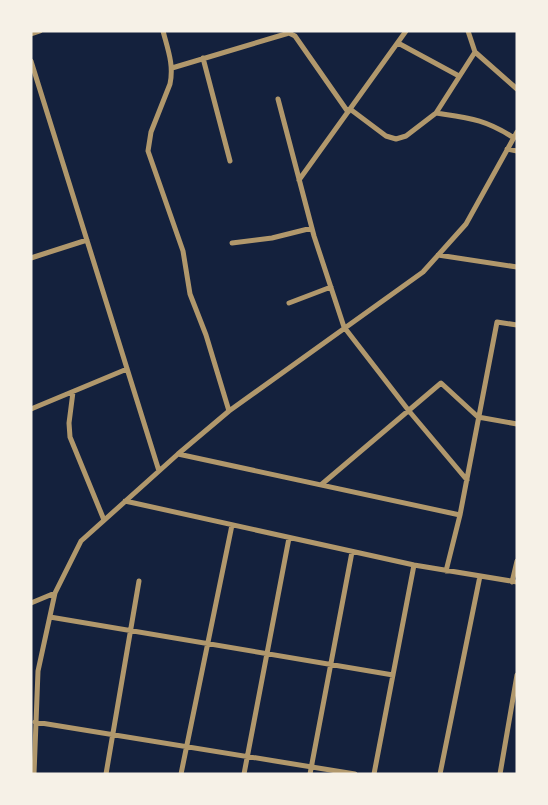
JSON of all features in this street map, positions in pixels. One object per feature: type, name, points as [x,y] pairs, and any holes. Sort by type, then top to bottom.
[{"type":"street","points":[[31,34],[40,31]]},
{"type":"street","points":[[162,31],[172,68],[170,84],[151,132],[148,151],[183,251],[190,294],[206,335],[229,411]]},
{"type":"street","points":[[299,180],[406,31]]},
{"type":"street","points":[[468,31],[476,52],[517,89]]},
{"type":"street","points":[[172,68],[285,33],[292,34],[349,111],[386,136],[396,139],[412,133],[436,113],[476,52]]},
{"type":"street","points":[[398,43],[459,76]]},
{"type":"street","points":[[203,58],[230,161]]},
{"type":"street","points":[[31,61],[159,471]]},
{"type":"street","points":[[278,99],[312,228],[344,327],[467,480]]},
{"type":"street","points":[[34,774],[38,671],[54,593],[81,541],[229,411],[423,272],[466,224],[515,135],[497,126],[478,120],[436,113]]},
{"type":"street","points":[[507,150],[517,151]]},
{"type":"street","points":[[232,243],[272,238],[312,228]]},
{"type":"street","points":[[31,258],[87,240]]},
{"type":"street","points":[[438,255],[517,267]]},
{"type":"street","points":[[289,303],[331,287]]},
{"type":"street","points":[[446,570],[460,515],[497,322],[517,325]]},
{"type":"street","points":[[31,409],[127,369]]},
{"type":"street","points":[[322,484],[441,383],[478,417],[517,424]]},
{"type":"street","points":[[73,392],[69,423],[70,437],[104,520]]},
{"type":"street","points":[[178,454],[460,515]]},
{"type":"street","points":[[125,501],[414,565],[515,582],[517,560]]},
{"type":"street","points":[[181,774],[232,525]]},
{"type":"street","points":[[244,774],[289,538]]},
{"type":"street","points":[[310,774],[352,552]]},
{"type":"street","points":[[374,774],[414,565]]},
{"type":"street","points":[[440,774],[480,576]]},
{"type":"street","points":[[106,774],[139,581]]},
{"type":"street","points":[[31,603],[54,593]]},
{"type":"street","points":[[50,617],[393,675]]},
{"type":"street","points":[[500,774],[517,675]]},
{"type":"street","points":[[36,722],[355,774]]}]
